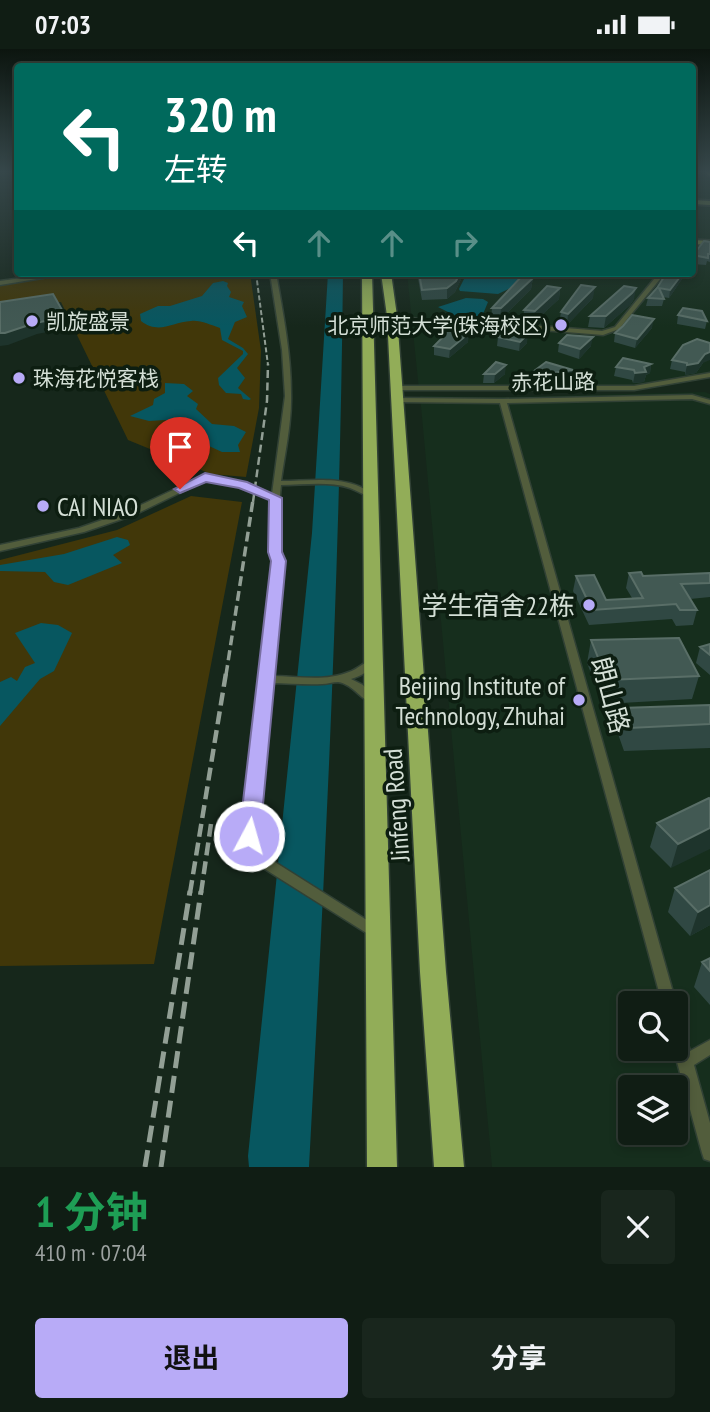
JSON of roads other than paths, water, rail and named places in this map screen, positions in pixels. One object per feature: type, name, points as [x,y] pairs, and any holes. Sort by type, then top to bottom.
[{"type":"highway","name":"Jinfeng Road","points":[[371,277],[370,473],[376,659],[374,703],[382,1167]]},
{"type":"highway","name":"Jinfeng Road","points":[[372,277],[392,316],[433,972],[449,1167]]},
{"type":"street","points":[[0,281],[24,277]]},
{"type":"street","points":[[0,281],[35,277]]},
{"type":"street","points":[[274,277],[284,337],[288,396],[276,498],[275,552],[279,561],[249,836],[257,857],[377,934]]},
{"type":"street","points":[[392,316],[428,323],[482,323],[603,334],[617,328],[659,277]]},
{"type":"street","points":[[396,394],[634,388],[710,375]]},
{"type":"street","name":"赤花山路","points":[[396,394],[503,401],[692,397],[710,402]]},
{"type":"street","name":"朗山路","points":[[503,401],[666,991]]},
{"type":"street","points":[[346,484],[370,473]]},
{"type":"street","points":[[0,548],[81,530],[131,513],[205,477],[243,485],[276,498]]},
{"type":"street","points":[[278,483],[346,484],[362,488],[371,496]]},
{"type":"street","points":[[266,679],[338,679],[354,675],[376,659]]},
{"type":"street","points":[[338,679],[359,687],[374,703]]},
{"type":"street","points":[[710,1047],[685,1062],[710,1153]]},
{"type":"water","points":[[328,277],[343,277],[331,720],[309,1167],[249,1167],[248,1156],[312,533]]},
{"type":"water","points":[[465,277],[526,277],[527,280],[498,294],[459,289]]},
{"type":"water","points":[[213,283],[228,283],[231,292],[229,297],[244,302],[242,306],[247,317],[235,322],[228,339],[248,354],[237,368],[245,378],[238,388],[251,399],[249,400],[243,399],[241,394],[226,393],[219,385],[218,378],[243,354],[243,351],[222,340],[220,328],[195,321],[154,327],[141,321],[140,314],[158,306],[170,306],[202,296]]},
{"type":"water","points":[[466,298],[488,302],[481,319],[464,320],[438,307]]},
{"type":"water","points":[[165,383],[184,384],[193,391],[187,396],[198,404],[196,409],[212,424],[234,426],[246,432],[238,445],[240,452],[222,452],[209,446],[209,439],[174,427],[165,420],[149,421],[130,416],[153,405],[154,399],[165,393]]},
{"type":"water","points":[[117,537],[128,540],[130,545],[113,555],[122,563],[68,585],[54,582],[45,572],[0,571],[0,565],[64,554]]},
{"type":"water","points":[[41,623],[58,625],[72,633],[54,671],[40,679],[0,726],[0,682],[11,677],[17,681],[25,667],[35,663],[15,633]]},
{"type":"railway","points":[[257,277],[268,365]]},
{"type":"railway","points":[[253,502],[267,401],[268,365]]},
{"type":"railway","points":[[226,675],[253,500]]},
{"type":"railway","points":[[190,893],[226,673]]},
{"type":"railway","points":[[201,893],[211,824]]},
{"type":"railway","points":[[145,1167],[190,891]]},
{"type":"railway","points":[[161,1167],[201,891]]},
{"type":"place","name":"凯旋盛景","points":[[32,321]]},
{"type":"place","name":"北京师范大学(珠海校区)","points":[[561,325]]},
{"type":"place","name":"珠海花悦客栈","points":[[19,378]]},
{"type":"place","name":"CAI NIAO","points":[[43,506]]},
{"type":"place","name":"学生宿舍22栋","points":[[589,605]]},
{"type":"place","name":"Beijing Institute of Technology, Zhuhai","points":[[579,700]]}]
